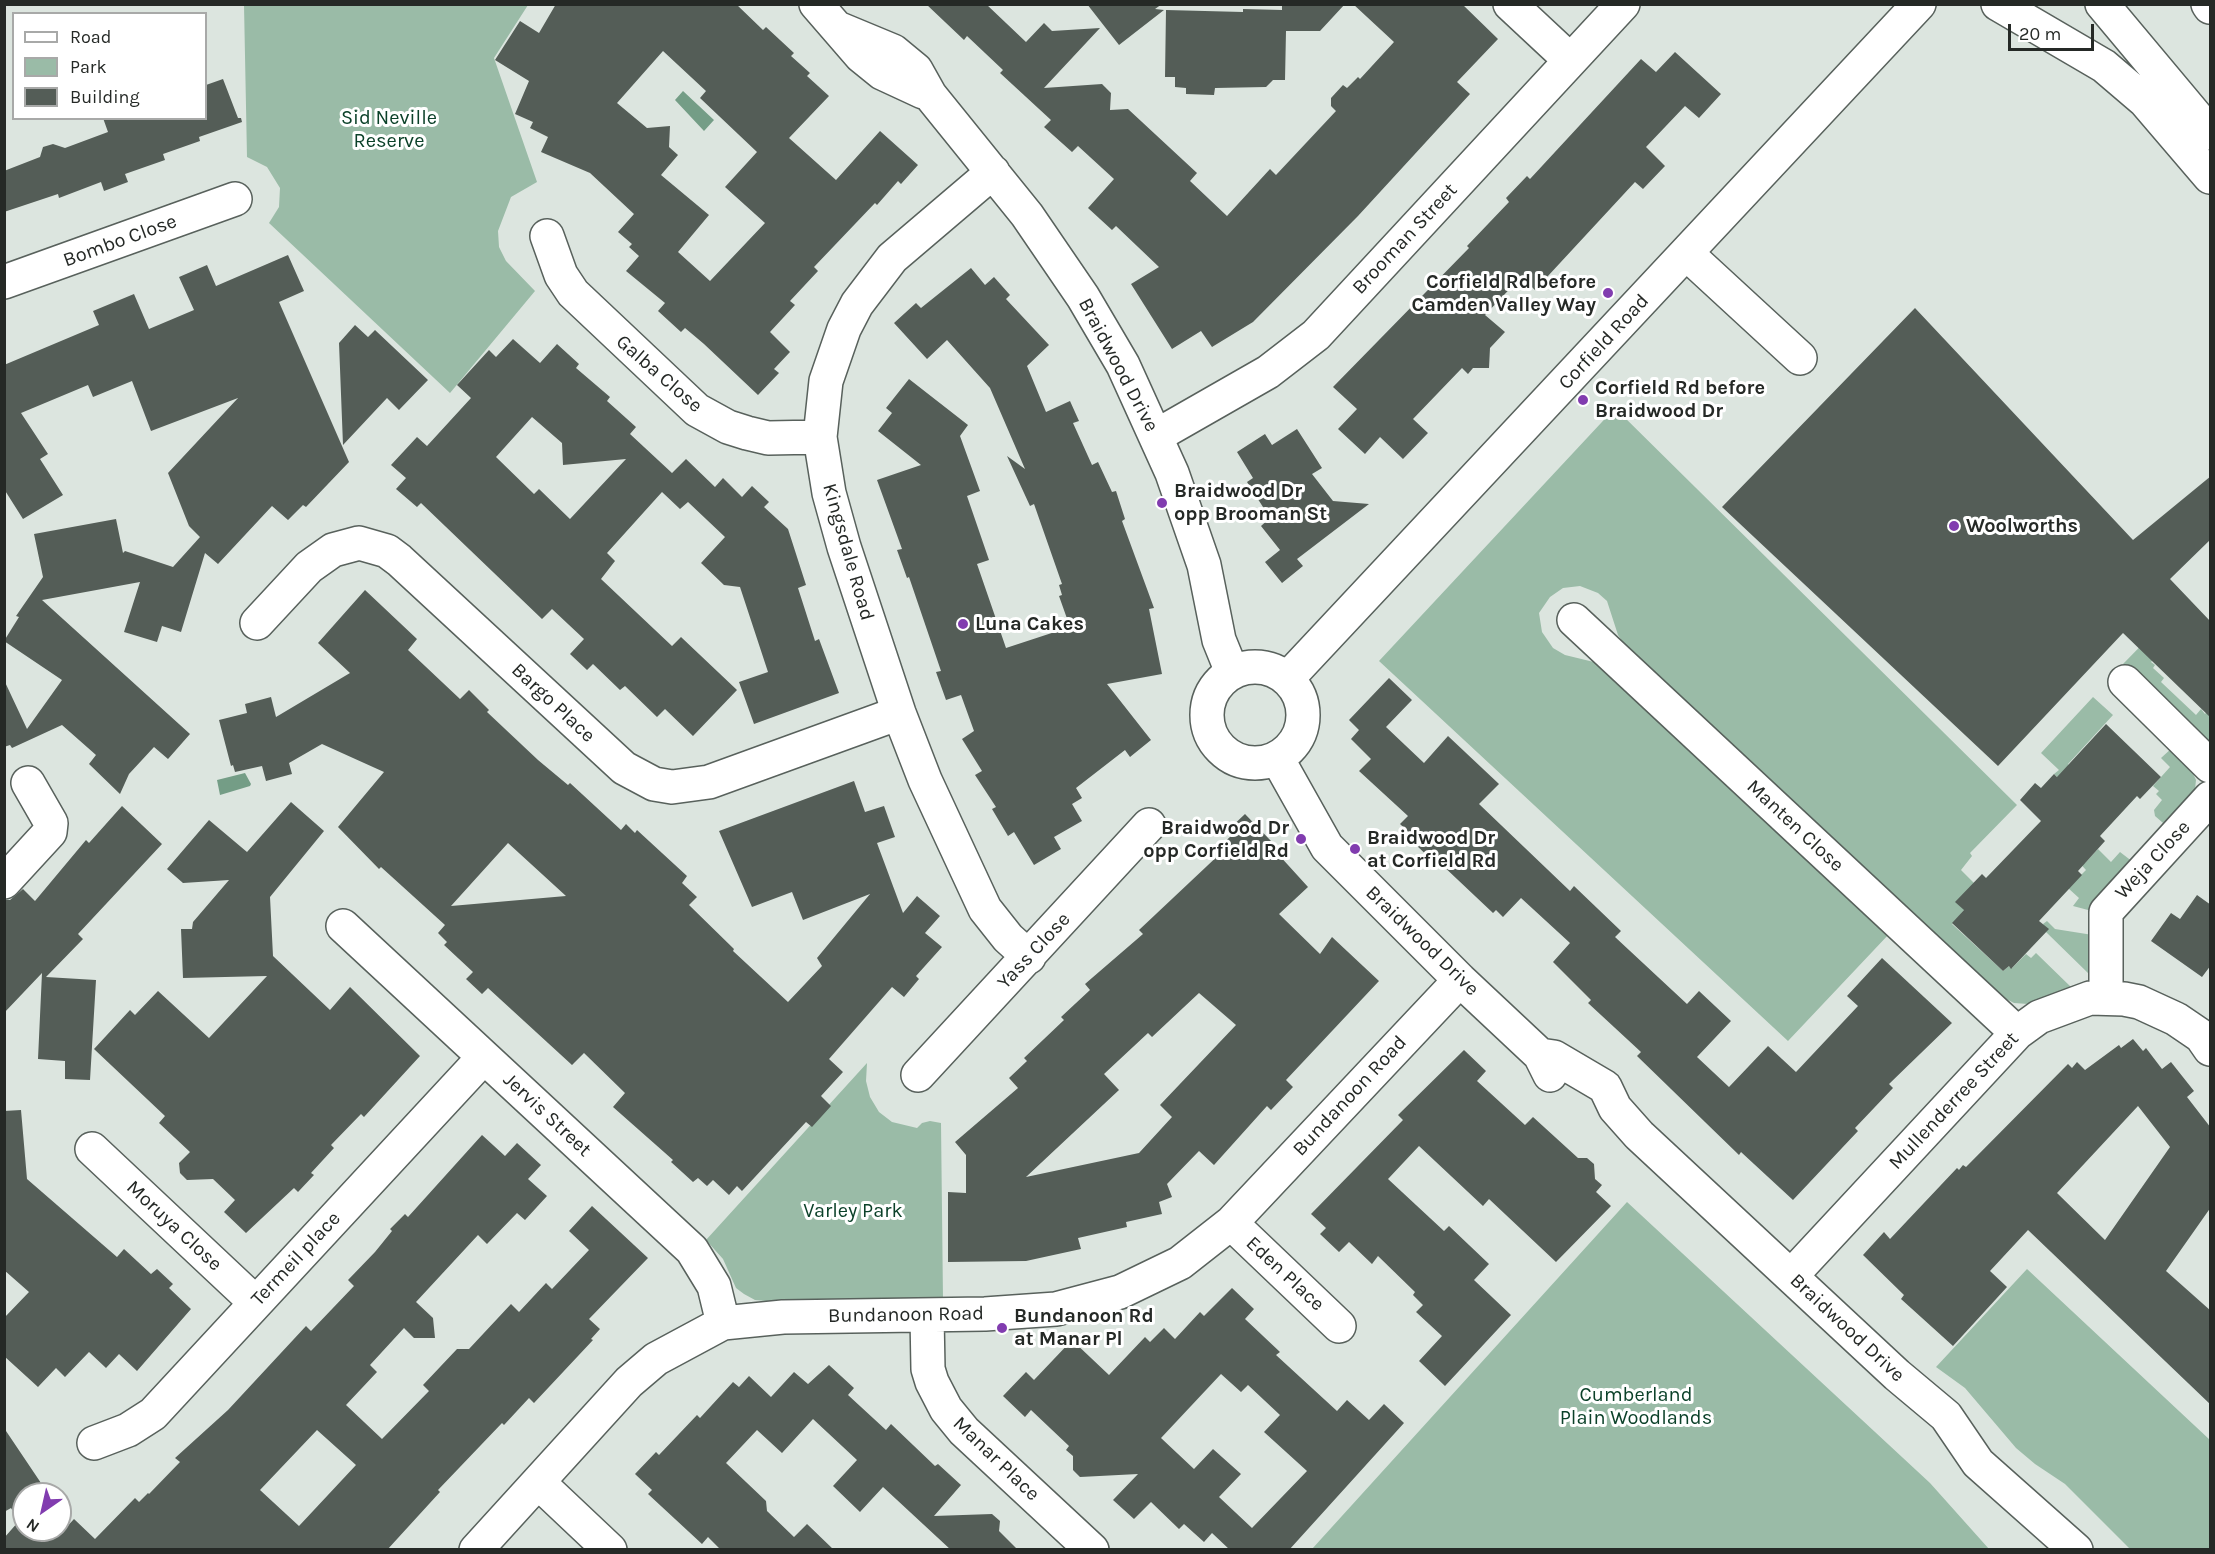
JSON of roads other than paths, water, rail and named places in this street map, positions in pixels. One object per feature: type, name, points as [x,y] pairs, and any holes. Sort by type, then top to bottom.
[{"type":"street","name":"Braidwood Drive","points":[[816,4],[840,29],[893,51],[916,70],[930,95],[993,172],[1083,297],[1123,365],[1156,436],[1191,521],[1204,565],[1219,640],[1232,672]]},
{"type":"street","points":[[1510,4],[1570,60]]},
{"type":"street","name":"Brooman Street","points":[[1156,436],[1268,372],[1316,335],[1623,4]]},
{"type":"street","name":"Corfield Road","points":[[1287,679],[1919,4]]},
{"type":"street","points":[[1998,4],[2104,66],[2145,101],[2211,177]]},
{"type":"street","points":[[2102,4],[2211,133]]},
{"type":"street","name":"Kingsdale Road","points":[[993,172],[892,258],[857,304],[841,338],[826,381],[820,437],[829,493],[844,547],[899,713],[925,780],[985,909],[1008,938],[1029,957]]},
{"type":"street","name":"Bombo Close","points":[[4,282],[235,199]]},
{"type":"street","name":"Galba Close","points":[[547,236],[561,275],[573,293],[697,410],[728,427],[768,438],[820,437]]},
{"type":"street","points":[[1686,253],[1800,358]]},
{"type":"street","name":"Bargo Place","points":[[257,623],[309,567],[333,550],[359,543],[387,551],[624,768],[654,784],[672,787],[709,783],[899,713]]},
{"type":"street","name":"Manten Close","points":[[1574,620],[2017,1032]]},
{"type":"street","points":[[1246,667],[1261,667],[1275,671],[1287,679],[1300,698],[1303,721],[1298,736],[1289,749],[1276,758],[1261,763],[1244,762],[1229,755],[1216,744],[1209,729],[1208,704],[1219,682],[1232,672],[1246,667]]},
{"type":"street","points":[[2125,682],[2211,766]]},
{"type":"street","name":"Braidwood Drive","points":[[1276,758],[1327,847],[1460,980],[1540,1055],[1554,1057],[1605,1086],[1616,1108],[1639,1135],[1897,1375],[1946,1416],[1978,1463],[2076,1550]]},
{"type":"street","points":[[4,882],[50,831],[51,823],[28,783]]},
{"type":"street","name":"Weja Close","points":[[2106,997],[2106,912],[2211,798]]},
{"type":"street","name":"Yass Close","points":[[918,1075],[1149,825]]},
{"type":"street","name":"Jervis Street","points":[[343,926],[692,1250],[701,1261],[714,1286],[723,1323]]},
{"type":"street","name":"Bundanoon Road","points":[[476,1550],[643,1370],[687,1340],[723,1323],[783,1317],[1027,1313],[1101,1299],[1141,1283],[1180,1263],[1231,1223],[1460,980]]},
{"type":"street","name":"Mullenderree Street","points":[[1791,1276],[2017,1032],[2058,1008],[2090,998],[2106,997],[2139,1002],[2189,1027],[2211,1049]]},
{"type":"street","name":"Termeil place","points":[[94,1443],[128,1430],[153,1414],[484,1057]]},
{"type":"street","name":"Moruya Close","points":[[92,1149],[256,1303]]},
{"type":"street","name":"Eden Place","points":[[1231,1223],[1340,1326]]},
{"type":"street","name":"Manar Place","points":[[927,1316],[928,1369],[946,1409],[964,1431],[1092,1550]]},
{"type":"street","points":[[539,1483],[610,1550]]},
{"type":"place","name":"Corfield Rd before Camden Valley Way","points":[[1608,293]]},
{"type":"place","name":"Corfield Rd before Braidwood Dr","points":[[1583,400]]},
{"type":"place","name":"Braidwood Dr opp Brooman St","points":[[1162,503]]},
{"type":"place","name":"Woolworths","points":[[1954,526]]},
{"type":"place","name":"Luna Cakes","points":[[963,624]]},
{"type":"place","name":"Braidwood Dr opp Corfield Rd","points":[[1301,839]]},
{"type":"place","name":"Braidwood Dr at Corfield Rd","points":[[1355,849]]},
{"type":"place","name":"Bundanoon Rd at Manar Pl","points":[[1002,1328]]},
{"type":"park label","name":"Sid Neville Reserve","points":[[389,130]]},
{"type":"park label","name":"Varley Park","points":[[853,1211]]},
{"type":"park label","name":"Cumberland Plain Woodlands","points":[[1636,1406]]}]
